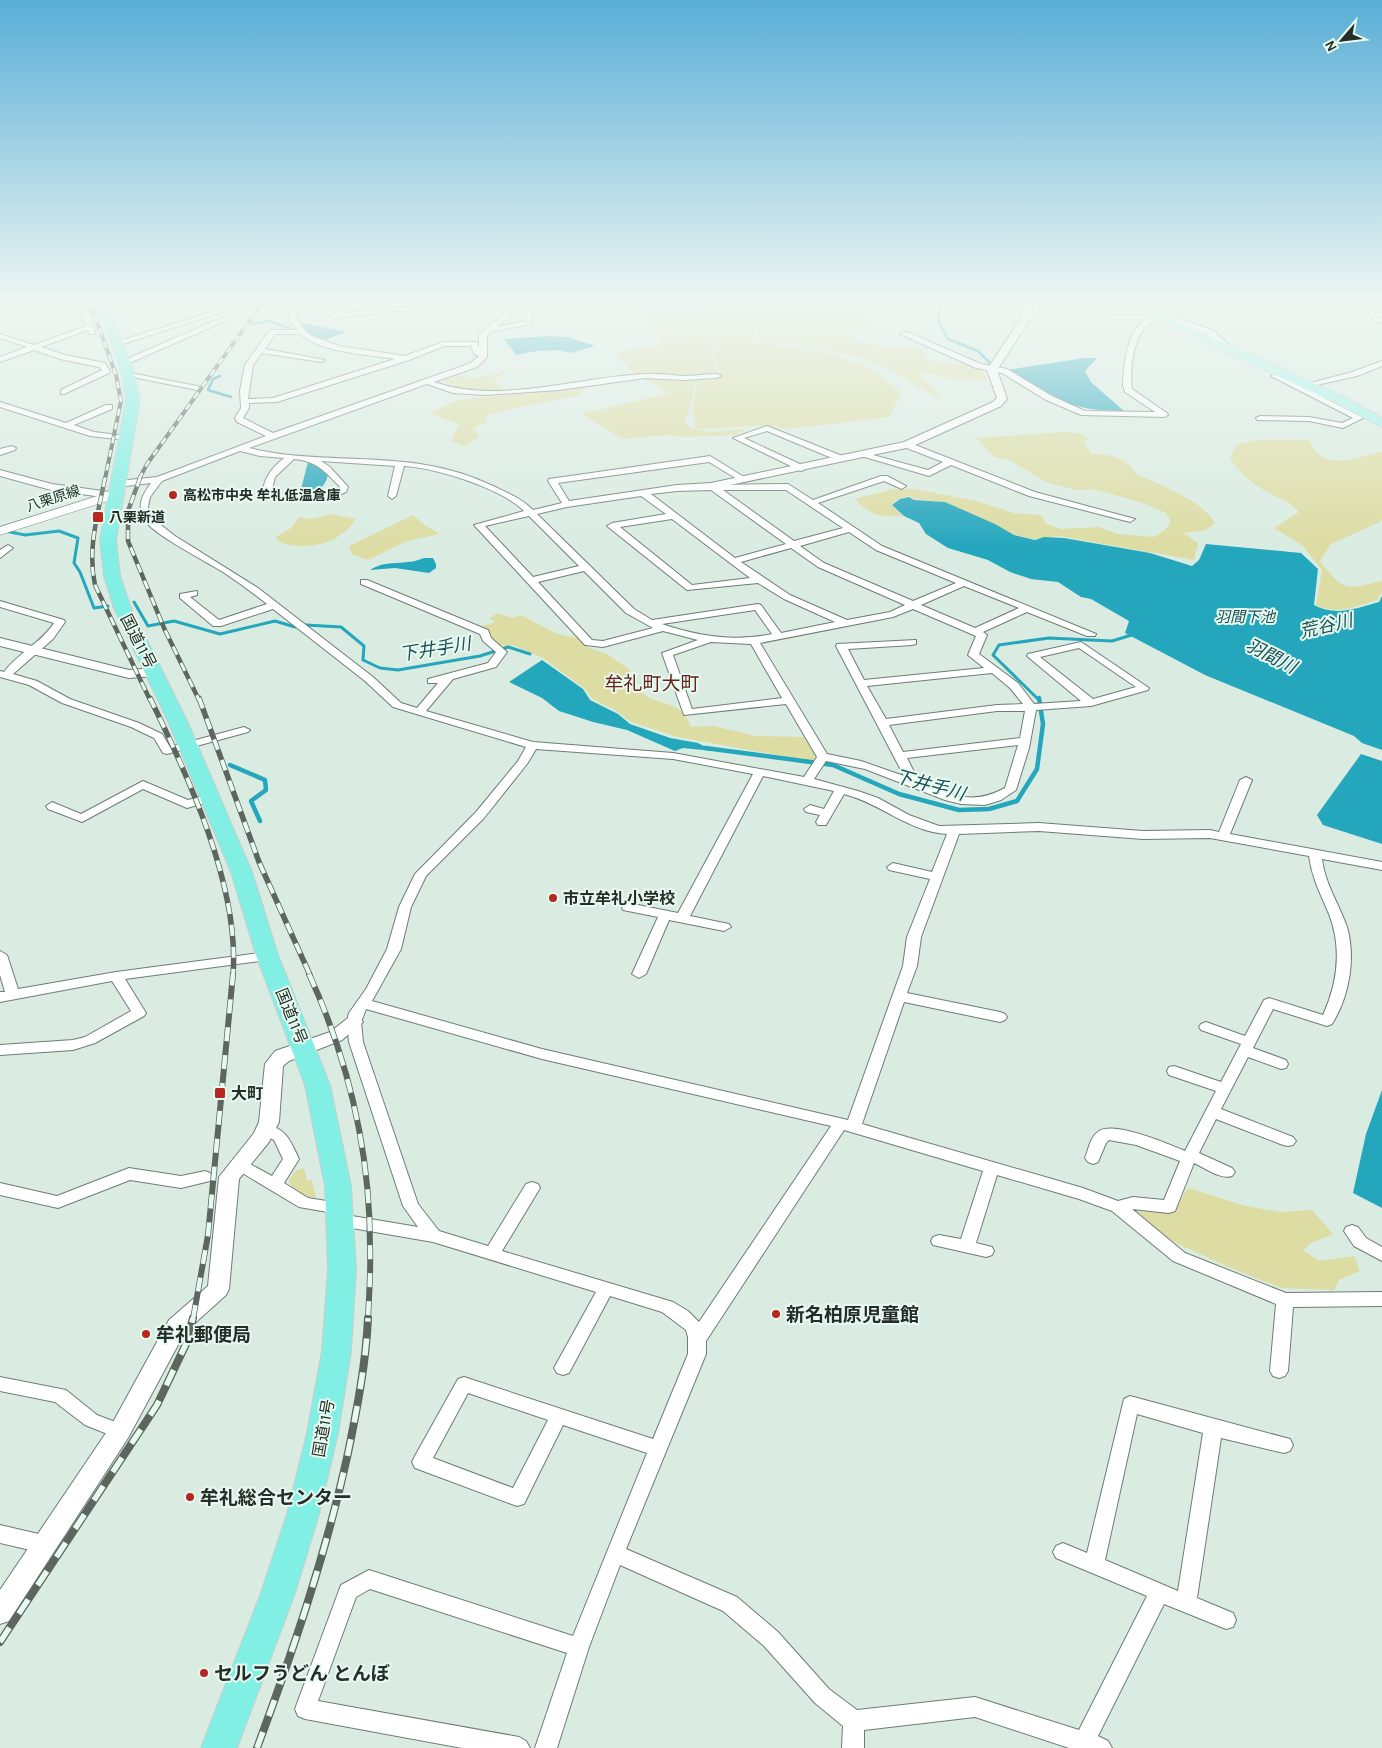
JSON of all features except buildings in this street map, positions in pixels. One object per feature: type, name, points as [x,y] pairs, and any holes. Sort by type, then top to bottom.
[{"type":"highway","name":"国道11号","points":[[129,384],[133,400],[114,491],[108,540],[111,574],[120,605],[154,672],[211,798],[244,879],[268,956],[305,1047],[323,1105],[340,1214],[341,1302],[334,1369],[316,1470],[279,1591],[219,1748]]},
{"type":"main road","points":[[1304,384],[1382,423]]},
{"type":"main road","name":"八栗原線","points":[[3,530],[114,491]]},
{"type":"street","points":[[64,392],[81,384]]},
{"type":"street","points":[[185,384],[197,388]]},
{"type":"street","points":[[245,384],[244,391],[246,401],[244,411],[239,418],[240,420],[272,436]]},
{"type":"street","points":[[246,401],[274,400],[326,384]]},
{"type":"street","points":[[0,473],[51,487],[114,491],[159,479],[272,436],[422,384]]},
{"type":"street","points":[[431,384],[453,391],[485,394],[591,384]]},
{"type":"street","points":[[664,628],[603,644],[589,643],[479,525],[531,511],[567,504],[643,493],[712,486],[745,480],[907,445],[997,404],[1002,399],[997,384]]},
{"type":"street","points":[[1025,384],[1048,398],[1084,413],[1164,415],[1128,390],[1127,384]]},
{"type":"street","points":[[1260,418],[1309,419],[1343,426],[1359,418],[1290,384]]},
{"type":"street","points":[[1307,385],[1313,384]]},
{"type":"street","points":[[0,404],[92,434],[126,438]]},
{"type":"street","points":[[68,425],[109,407]]},
{"type":"street","points":[[801,468],[737,438],[767,428],[842,459]]},
{"type":"street","points":[[907,445],[1032,494],[1130,519]]},
{"type":"street","points":[[0,452],[12,448]]},
{"type":"street","points":[[240,448],[248,451],[310,458],[400,463],[448,471],[476,481],[521,503],[531,511],[630,610],[650,623],[710,639],[754,640],[892,614],[912,607],[963,583]]},
{"type":"street","points":[[862,455],[929,473],[950,462]]},
{"type":"street","points":[[267,494],[266,488],[273,472],[292,456]]},
{"type":"street","points":[[310,458],[327,469],[344,487],[343,490],[325,498]]},
{"type":"street","points":[[567,504],[552,481],[710,459],[745,480]]},
{"type":"street","points":[[392,496],[400,463]]},
{"type":"street","points":[[811,503],[884,478],[902,486]]},
{"type":"street","points":[[159,479],[146,497],[144,507],[148,519],[172,538],[226,570],[274,605],[369,678],[397,705],[419,712],[532,745],[673,756],[807,781],[874,801],[920,824],[937,830],[1039,827],[1143,835],[1191,833],[1224,835],[1382,866]]},
{"type":"street","points":[[712,486],[788,487],[879,548],[1091,634]]},
{"type":"street","points":[[712,486],[821,565],[912,607],[982,635],[973,655],[1037,707]]},
{"type":"street","points":[[643,493],[760,580],[787,597],[845,623]]},
{"type":"street","points":[[673,516],[612,526],[690,588],[760,580]]},
{"type":"street","points":[[734,561],[850,529]]},
{"type":"street","points":[[0,555],[8,548]]},
{"type":"street","points":[[530,581],[587,567]]},
{"type":"street","points":[[364,582],[484,632],[487,639],[500,650],[492,665],[432,681]]},
{"type":"street","points":[[194,593],[183,596],[217,624],[274,605]]},
{"type":"street","points":[[0,604],[60,622],[33,650],[4,675],[33,683],[66,701],[135,725],[158,736],[167,750],[244,730]]},
{"type":"street","points":[[650,623],[758,607],[778,636]]},
{"type":"street","points":[[975,632],[1027,608]]},
{"type":"street","points":[[710,639],[667,652],[688,713],[789,700]]},
{"type":"street","points":[[754,640],[789,700],[820,762]]},
{"type":"street","points":[[0,642],[130,674],[154,672]]},
{"type":"street","points":[[912,642],[841,646],[914,783]]},
{"type":"street","points":[[882,723],[997,708],[1091,703],[1144,688],[1081,645],[1032,656],[1091,703]]},
{"type":"street","points":[[860,682],[993,670]]},
{"type":"street","points":[[419,712],[448,678]]},
{"type":"street","points":[[807,781],[820,762],[840,758],[914,783],[934,794],[957,800],[973,802],[1000,797],[1010,790],[1019,765],[1024,741],[1037,707]]},
{"type":"street","points":[[899,756],[1024,741]]},
{"type":"street","points":[[1,1609],[120,1431],[177,1326],[185,1315],[205,1302],[218,1289],[229,1176],[262,1136],[265,1129],[271,1113],[271,1084],[274,1064],[282,1056],[336,1036],[354,1022],[363,1002],[394,949],[405,907],[421,874],[480,815],[523,762],[532,745]]},
{"type":"street","points":[[682,918],[760,772]]},
{"type":"street","points":[[1224,835],[1246,780]]},
{"type":"street","points":[[52,806],[82,818],[143,784],[186,804],[211,798]]},
{"type":"street","points":[[810,809],[825,818],[841,790]]},
{"type":"street","points":[[546,1748],[579,1647],[615,1552],[697,1354],[699,1337],[847,1125],[910,966],[914,937],[954,831]]},
{"type":"street","points":[[1118,1207],[1133,1203],[1169,1208],[1189,1157],[1270,1003],[1327,1021],[1338,1000],[1345,966],[1343,938],[1336,915],[1317,876],[1315,853]]},
{"type":"street","points":[[893,867],[936,877]]},
{"type":"street","points":[[628,908],[724,926]]},
{"type":"street","points":[[639,974],[665,915]]},
{"type":"street","points":[[0,955],[6,996],[116,976],[268,956]]},
{"type":"street","points":[[0,1050],[50,1048],[82,1042],[112,1030],[139,1013],[116,976]]},
{"type":"street","points":[[899,996],[1000,1017]]},
{"type":"street","points":[[363,1002],[542,1054],[847,1125],[992,1167],[1118,1207],[1178,1257],[1285,1300],[1382,1299]]},
{"type":"street","points":[[354,1022],[356,1042],[411,1206],[433,1236]]},
{"type":"street","points":[[1206,1027],[1281,1064]]},
{"type":"street","points":[[1174,1071],[1225,1089]]},
{"type":"street","points":[[1213,1112],[1288,1141]]},
{"type":"street","points":[[265,1129],[275,1130],[279,1133],[291,1159],[282,1176],[273,1184]]},
{"type":"street","points":[[1093,1158],[1099,1140],[1106,1134],[1123,1135],[1227,1172]]},
{"type":"street","points":[[239,1164],[305,1203],[340,1214],[433,1236],[674,1311],[686,1317],[699,1337]]},
{"type":"street","points":[[967,1246],[992,1167]]},
{"type":"street","points":[[0,1189],[58,1202],[129,1174],[181,1182],[205,1177]]},
{"type":"street","points":[[492,1254],[532,1188]]},
{"type":"street","points":[[1352,1231],[1360,1242],[1382,1255]]},
{"type":"street","points":[[938,1240],[986,1251]]},
{"type":"street","points":[[563,1368],[606,1289]]},
{"type":"street","points":[[1279,1371],[1285,1300]]},
{"type":"street","points":[[0,1384],[60,1395],[91,1420],[120,1431]]},
{"type":"street","points":[[559,1416],[517,1498],[421,1462],[464,1384],[658,1449]]},
{"type":"street","points":[[1094,1566],[1130,1404],[1213,1428],[1284,1445]]},
{"type":"street","points":[[1186,1604],[1213,1428]]},
{"type":"street","points":[[0,1534],[43,1544]]},
{"type":"street","points":[[615,1552],[730,1604],[771,1639],[822,1696],[854,1721],[975,1706],[1093,1745],[1159,1592]]},
{"type":"street","points":[[1063,1552],[1226,1620]]},
{"type":"street","points":[[520,1748],[305,1709],[348,1591],[369,1579],[579,1647]]},
{"type":"street","points":[[853,1748],[854,1721]]},
{"type":"shaded area","points":[[450,384],[496,384],[505,390],[467,390]]},
{"type":"shaded area","points":[[653,384],[695,384],[690,408],[685,421],[691,429],[696,429],[692,408],[698,384],[891,384],[901,393],[889,417],[788,429],[767,425],[697,429],[710,432],[745,429],[736,435],[686,437],[669,435],[623,439],[581,414],[670,393]]},
{"type":"shaded area","points":[[913,384],[929,384],[941,400]]},
{"type":"shaded area","points":[[584,387],[578,396],[520,407],[486,416],[487,422],[473,428],[479,437],[464,446],[451,441],[459,424],[429,413],[457,400]]},
{"type":"shaded area","points":[[1064,432],[1080,433],[1090,440],[1083,441],[1092,454],[1104,454],[1122,460],[1135,473],[1190,499],[1208,514],[1215,523],[1206,530],[1184,533],[1198,543],[1194,560],[1059,536],[1034,539],[1015,535],[945,502],[915,499],[909,496],[899,499],[891,505],[903,516],[889,516],[876,514],[865,509],[855,499],[894,489],[914,489],[977,501],[1014,513],[1041,515],[1046,524],[1062,529],[1098,527],[1118,534],[1154,537],[1165,530],[1171,522],[1166,513],[1141,502],[1092,489],[1077,490],[1046,482],[1009,460],[994,457],[976,438]]},
{"type":"shaded area","points":[[1256,440],[1310,440],[1316,451],[1323,457],[1341,461],[1382,452],[1382,519],[1380,522],[1331,544],[1320,561],[1340,583],[1346,586],[1360,586],[1382,581],[1382,591],[1377,600],[1339,610],[1316,605],[1322,570],[1303,546],[1274,528],[1299,512],[1286,502],[1252,483],[1230,458],[1237,444]]},
{"type":"shaded area","points":[[331,514],[356,519],[341,535],[323,543],[302,546],[292,545],[281,543],[276,537],[291,528],[299,517],[310,519]]},
{"type":"shaded area","points":[[413,515],[426,526],[440,534],[407,541],[368,560],[352,554],[349,546]]},
{"type":"shaded area","points":[[498,613],[512,618],[521,615],[557,634],[577,638],[589,648],[607,654],[630,670],[630,680],[648,697],[678,709],[683,713],[691,727],[713,726],[757,736],[803,737],[814,753],[815,762],[678,737],[631,722],[615,710],[592,699],[585,689],[543,658],[515,646],[501,645],[490,638],[482,626],[496,622],[489,618]]},
{"type":"shaded area","points":[[304,1168],[307,1181],[312,1180],[316,1199],[295,1190],[290,1184],[289,1179],[297,1170]]},
{"type":"shaded area","points":[[1188,1188],[1246,1206],[1281,1212],[1312,1210],[1333,1234],[1311,1243],[1303,1250],[1319,1261],[1354,1256],[1360,1271],[1339,1280],[1334,1290],[1281,1288],[1226,1266],[1172,1241],[1133,1211],[1173,1213]]},
{"type":"water","points":[[1032,384],[1093,384],[1124,411],[1083,408],[1064,402]]},
{"type":"water","points":[[311,461],[328,475],[327,480],[318,490],[310,493],[300,493],[308,462]]},
{"type":"water","name":"羽間下池","points":[[909,497],[914,500],[945,502],[995,524],[1014,535],[1035,540],[1044,537],[1064,538],[1150,553],[1192,566],[1199,560],[1206,544],[1301,553],[1318,569],[1314,605],[1322,609],[1338,611],[1355,609],[1379,602],[1382,596],[1382,750],[1362,743],[1354,736],[1205,675],[1125,633],[1129,621],[1091,599],[1081,597],[1058,582],[1031,579],[1010,572],[988,560],[948,548],[926,534],[919,523],[904,516],[892,505],[900,499]]},
{"type":"water","points":[[424,558],[433,558],[436,564],[436,568],[429,573],[395,568],[370,570],[390,563],[411,562]]},
{"type":"water","points":[[542,660],[583,689],[590,700],[618,714],[630,724],[670,738],[698,743],[713,751],[683,748],[675,751],[627,730],[559,711],[542,698],[509,682]]},
{"type":"water","points":[[1361,754],[1382,761],[1382,844],[1323,825],[1317,815]]},
{"type":"water","points":[[1382,1090],[1382,1208],[1353,1193],[1366,1134]]},
{"type":"waterway","points":[[211,384],[208,390],[231,397]]},
{"type":"waterway","name":"下井手川","points":[[0,530],[25,535],[59,531],[78,538],[74,563],[80,572],[94,608],[108,606]]},
{"type":"waterway","name":"下井手川","points":[[134,602],[148,626],[174,621],[220,634],[275,621],[295,627]]},
{"type":"waterway","name":"下井手川","points":[[306,625],[341,627],[364,646],[363,660],[380,668],[398,670],[480,656],[508,647],[530,654]]},
{"type":"waterway","name":"下井手川","points":[[1039,700],[993,655],[999,645],[1049,638],[1112,641],[1135,634]]},
{"type":"waterway","name":"下井手川","points":[[705,748],[833,765],[899,794],[959,810],[989,809],[1017,801],[1037,769],[1043,724],[1039,698]]},
{"type":"waterway","points":[[230,765],[265,780],[266,790],[251,801],[260,821]]},
{"type":"railway","points":[[105,479],[121,401],[118,384]]},
{"type":"railway","points":[[139,479],[147,464],[205,384]]},
{"type":"railway","points":[[105,478],[93,545],[92,558],[95,585],[150,700]]},
{"type":"railway","points":[[140,478],[128,511],[128,541],[164,628],[199,700]]},
{"type":"railway","points":[[150,698],[195,797],[220,869],[233,941],[233,974]]},
{"type":"railway","points":[[199,698],[259,862],[310,975]]},
{"type":"railway","points":[[193,1319],[208,1235],[233,974]]},
{"type":"railway","points":[[309,974],[335,1039],[354,1107],[361,1141],[369,1211],[368,1319]]},
{"type":"railway","points":[[0,1642],[157,1405],[186,1344],[193,1318]]},
{"type":"railway","points":[[257,1748],[308,1602],[330,1528],[348,1453],[361,1386],[368,1318]]},
{"type":"place","name":"高松市中央 牟礼低温倉庫","points":[[173,495]]},
{"type":"place","name":"八栗新道","points":[[98,517]]},
{"type":"place","name":"市立牟礼小学校","points":[[553,898]]},
{"type":"place","name":"大町","points":[[220,1093]]},
{"type":"place","name":"新名柏原児童館","points":[[776,1314]]},
{"type":"place","name":"牟礼郵便局","points":[[146,1334]]},
{"type":"place","name":"牟礼総合センター","points":[[190,1497]]},
{"type":"place","name":"セルフうどん とんぼ","points":[[204,1673]]},
{"type":"district","name":"牟礼町大町","points":[[652,683]]},
{"type":"water label","name":"荒谷川","points":[[1326,626]]},
{"type":"water label","name":"羽間川","points":[[1271,656]]}]
